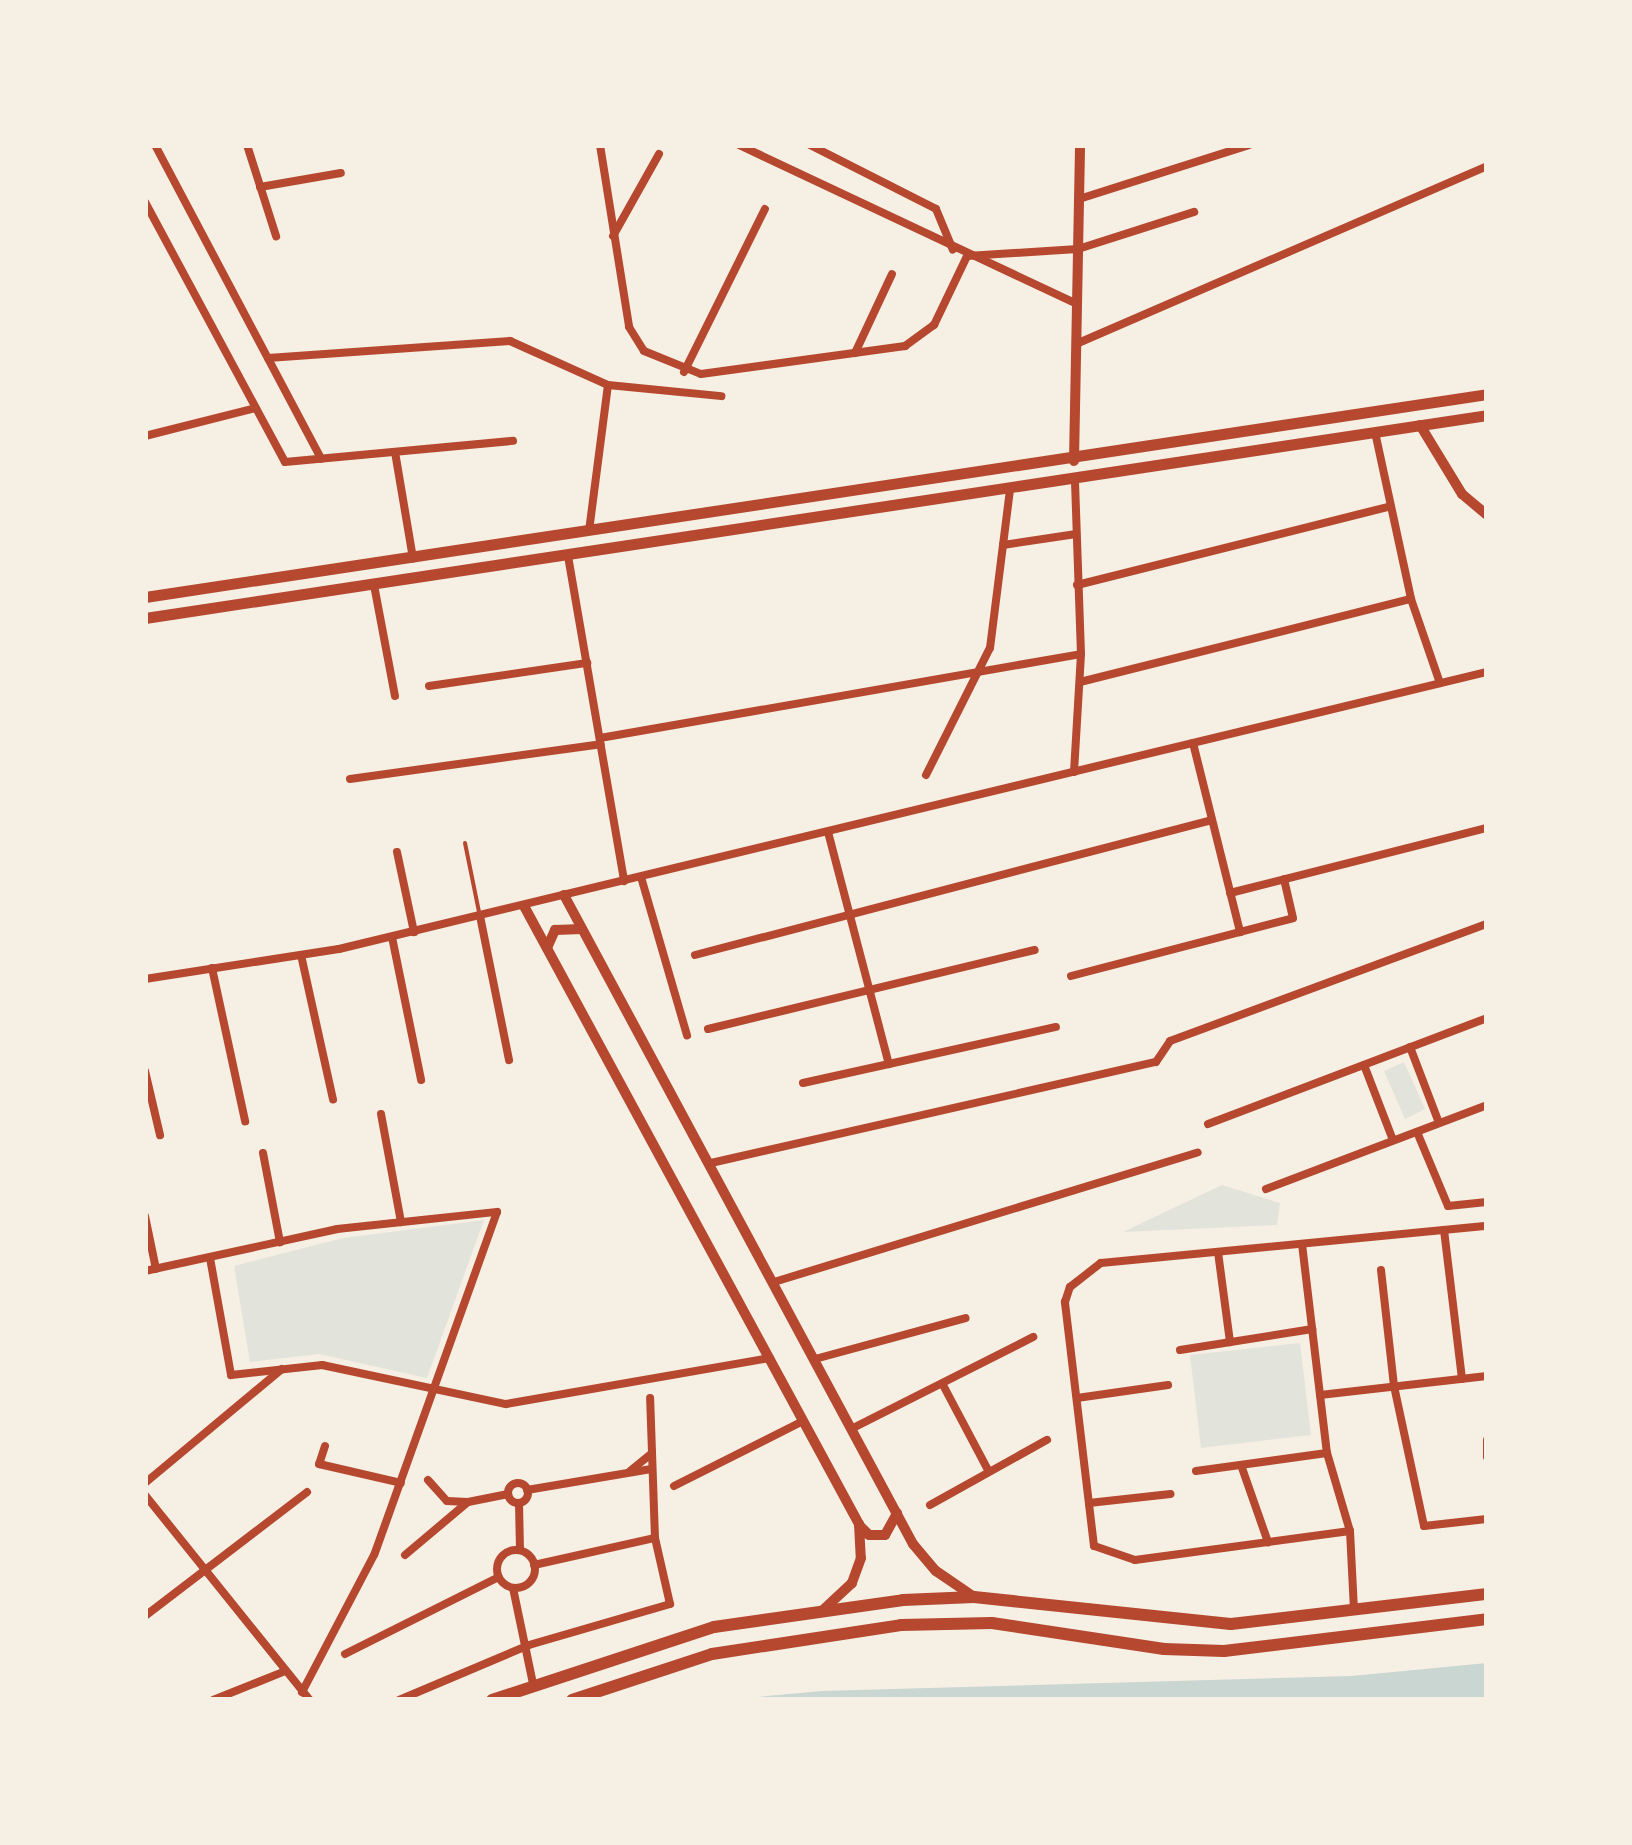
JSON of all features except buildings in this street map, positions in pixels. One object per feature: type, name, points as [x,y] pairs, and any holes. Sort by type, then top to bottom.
[{"type":"main road","points":[[145,598],[759,504],[1074,461],[1487,394]]},
{"type":"main road","points":[[145,618],[1075,481],[1487,414]]},
{"type":"main road","points":[[759,504],[762,527]]},
{"type":"main road","points":[[492,1700],[714,1626],[821,1612],[974,1597],[1230,1624],[1487,1594]]},
{"type":"main road","points":[[572,1700],[712,1654],[902,1625],[992,1623],[1164,1650],[1224,1651],[1487,1620]]},
{"type":"street","points":[[155,145],[322,459]]},
{"type":"street","points":[[247,145],[276,236]]},
{"type":"street","points":[[600,145],[629,327],[644,351],[684,372],[856,353],[922,338],[966,256]]},
{"type":"street","points":[[739,145],[953,250],[1077,304]]},
{"type":"street","points":[[810,145],[936,209],[953,250]]},
{"type":"street","points":[[1074,461],[1080,145]]},
{"type":"street","points":[[1079,199],[1249,145]]},
{"type":"street","points":[[612,236],[659,154]]},
{"type":"street","points":[[1076,344],[1487,166]]},
{"type":"street","points":[[260,187],[341,174]]},
{"type":"street","points":[[145,202],[285,462],[513,442]]},
{"type":"street","points":[[684,372],[764,209]]},
{"type":"street","points":[[966,256],[1078,249],[1194,212]]},
{"type":"street","points":[[856,353],[892,274]]},
{"type":"street","points":[[268,358],[510,341],[608,385],[721,396]]},
{"type":"street","points":[[589,531],[608,385]]},
{"type":"street","points":[[145,436],[256,408]]},
{"type":"street","points":[[1420,425],[1462,494],[1487,515]]},
{"type":"street","points":[[1375,432],[1388,507],[1411,599],[1440,683]]},
{"type":"street","points":[[395,452],[413,558]]},
{"type":"street","points":[[1074,772],[1081,654],[1075,481]]},
{"type":"street","points":[[926,776],[990,648],[1010,490]]},
{"type":"street","points":[[1078,585],[1388,507]]},
{"type":"street","points":[[1003,545],[1076,534]]},
{"type":"street","points":[[568,556],[624,881]]},
{"type":"street","points":[[374,585],[395,696]]},
{"type":"street","points":[[1080,682],[1411,599]]},
{"type":"street","points":[[350,780],[600,741],[980,668],[1081,654]]},
{"type":"street","points":[[429,686],[587,663]]},
{"type":"street","points":[[145,979],[301,956],[414,932],[1487,672]]},
{"type":"street","points":[[1193,743],[1240,932]]},
{"type":"street","points":[[694,954],[1212,820]]},
{"type":"street","points":[[1230,893],[1487,828]]},
{"type":"street","points":[[828,832],[890,1064]]},
{"type":"street","points":[[397,852],[414,932]]},
{"type":"street","points":[[641,877],[686,1035]]},
{"type":"street","points":[[1071,976],[1293,918],[1284,880]]},
{"type":"street","points":[[564,895],[896,1509],[936,1571],[974,1597]]},
{"type":"street","points":[[524,906],[859,1524],[870,1535],[885,1535],[896,1524],[896,1509]]},
{"type":"street","points":[[480,916],[509,1060]]},
{"type":"street","points":[[711,1163],[1156,1062],[1170,1041],[1487,924]]},
{"type":"street","points":[[547,948],[555,930],[582,929]]},
{"type":"street","points":[[392,937],[422,1080]]},
{"type":"street","points":[[708,1029],[1035,950]]},
{"type":"street","points":[[301,956],[333,1099]]},
{"type":"street","points":[[212,968],[245,1122]]},
{"type":"street","points":[[1208,1124],[1487,1018]]},
{"type":"street","points":[[804,1083],[1056,1027]]},
{"type":"street","points":[[1410,1047],[1439,1123]]},
{"type":"street","points":[[1364,1065],[1394,1140]]},
{"type":"street","points":[[145,1070],[160,1136]]},
{"type":"street","points":[[1266,1188],[1487,1105]]},
{"type":"street","points":[[381,1114],[401,1222]]},
{"type":"street","points":[[1416,1132],[1448,1206],[1487,1202]]},
{"type":"street","points":[[774,1282],[1198,1152]]},
{"type":"street","points":[[263,1153],[280,1242]]},
{"type":"street","points":[[145,1270],[401,1222],[497,1212],[374,1555],[302,1692]]},
{"type":"street","points":[[145,1216],[156,1268]]},
{"type":"street","points":[[1350,1530],[1135,1560],[1094,1546],[1065,1302],[1070,1286],[1101,1264],[1487,1226]]},
{"type":"street","points":[[1444,1230],[1462,1379]]},
{"type":"street","points":[[1302,1244],[1327,1453],[1350,1530],[1354,1611]]},
{"type":"street","points":[[1218,1252],[1230,1342]]},
{"type":"street","points":[[210,1258],[231,1374],[322,1364],[506,1404],[770,1358]]},
{"type":"street","points":[[1381,1270],[1394,1386],[1424,1526],[1487,1518]]},
{"type":"street","points":[[815,1359],[966,1318]]},
{"type":"street","points":[[1180,1350],[1312,1328]]},
{"type":"street","points":[[853,1428],[1033,1337]]},
{"type":"street","points":[[145,1484],[282,1369]]},
{"type":"street","points":[[1320,1394],[1487,1376]]},
{"type":"street","points":[[944,1385],[989,1472]]},
{"type":"street","points":[[1076,1398],[1168,1385]]},
{"type":"street","points":[[399,1700],[530,1646],[670,1604],[655,1538],[650,1398]]},
{"type":"street","points":[[674,1486],[803,1421]]},
{"type":"street","points":[[930,1504],[1047,1440]]},
{"type":"street","points":[[1487,1440],[1487,1456]]},
{"type":"street","points":[[325,1446],[319,1464],[400,1483]]},
{"type":"street","points":[[630,1471],[652,1453]]},
{"type":"street","points":[[1196,1471],[1327,1453]]},
{"type":"street","points":[[1242,1465],[1268,1542]]},
{"type":"street","points":[[534,1564],[520,1550],[519,1503],[527,1490],[651,1469]]},
{"type":"street","points":[[428,1480],[447,1500],[468,1502],[508,1494],[518,1483],[527,1490]]},
{"type":"street","points":[[145,1616],[206,1574],[307,1492]]},
{"type":"street","points":[[508,1494],[519,1503]]},
{"type":"street","points":[[1089,1503],[1171,1494]]},
{"type":"street","points":[[145,1495],[283,1672],[310,1700]]},
{"type":"street","points":[[437,1522],[447,1500]]},
{"type":"street","points":[[405,1556],[437,1522],[468,1502]]},
{"type":"street","points":[[821,1612],[852,1583],[861,1558],[859,1524]]},
{"type":"street","points":[[534,1564],[655,1538]]},
{"type":"street","points":[[499,1577],[504,1555],[520,1550]]},
{"type":"street","points":[[513,1588],[530,1582],[534,1564]]},
{"type":"street","points":[[499,1577],[513,1588],[530,1646],[533,1684]]},
{"type":"street","points":[[345,1654],[499,1577]]},
{"type":"street","points":[[213,1700],[283,1672]]},
{"type":"lane","points":[[465,844],[480,916]]},
{"type":"shaded area","points":[[1404,1062],[1425,1109],[1405,1119],[1384,1071]]},
{"type":"shaded area","points":[[1222,1185],[1280,1203],[1277,1225],[1123,1232]]},
{"type":"shaded area","points":[[484,1220],[427,1378],[319,1354],[250,1362],[234,1266],[343,1238]]},
{"type":"shaded area","points":[[1300,1343],[1311,1435],[1201,1448],[1190,1355]]},
{"type":"shaded area","points":[[1487,1663],[1487,1700],[725,1700],[822,1691],[1352,1676]]}]
